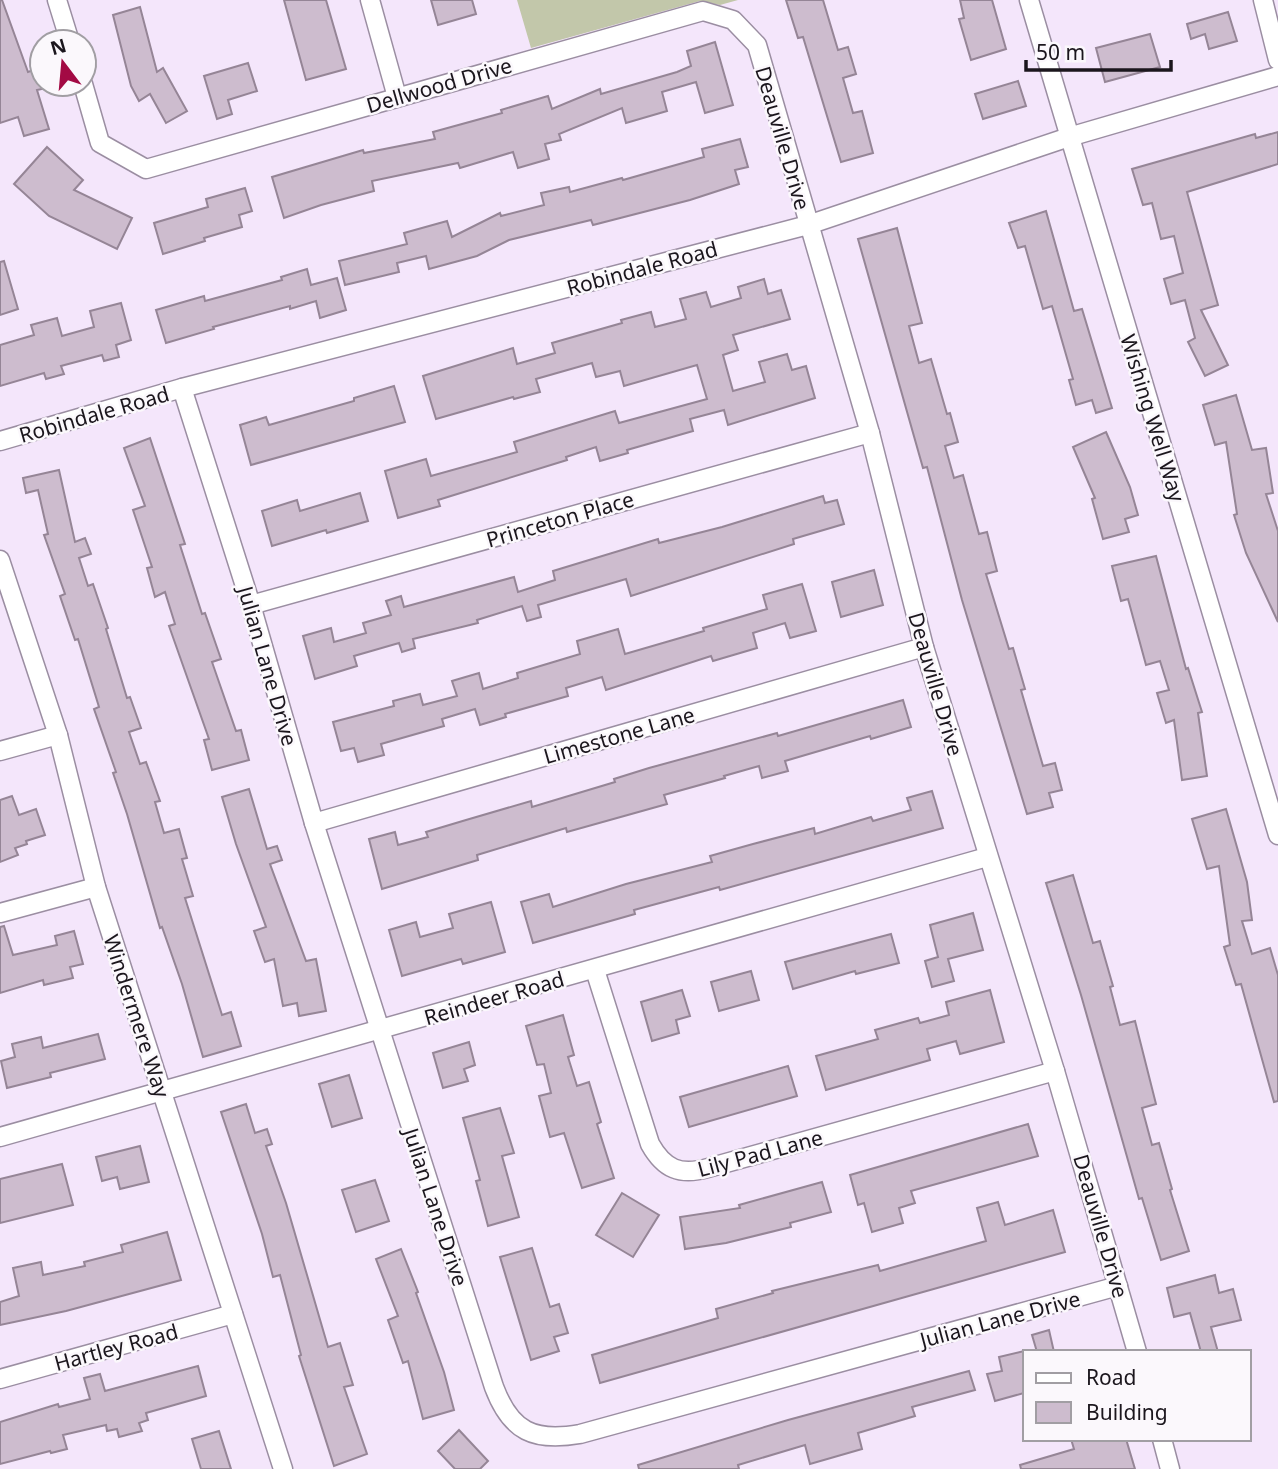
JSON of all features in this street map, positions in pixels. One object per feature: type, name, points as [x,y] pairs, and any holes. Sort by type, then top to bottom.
[{"type":"street","points":[[57,0],[66,28]]},
{"type":"street","points":[[370,0],[397,97]]},
{"type":"street","name":"Wishing Well Way","points":[[1029,0],[1069,137],[1271,783],[1278,835]]},
{"type":"street","points":[[1263,0],[1278,60]]},
{"type":"street","name":"Dellwood Drive","points":[[87,98],[100,142],[146,169],[703,11],[733,20]]},
{"type":"street","name":"Deauville Drive","points":[[733,20],[757,45],[870,433],[924,647],[1055,1072],[1136,1350]]},
{"type":"street","name":"Robindale Road","points":[[0,441],[182,388],[808,225],[1069,137],[1278,76]]},
{"type":"street","name":"Julian Lane Drive","points":[[182,388],[251,605],[314,823],[379,1030],[494,1387],[510,1418],[542,1437],[558,1438],[580,1434],[1118,1286]]},
{"type":"street","name":"Princeton Place","points":[[251,605],[870,433]]},
{"type":"street","name":"Windermere Way","points":[[0,560],[58,736],[96,887],[283,1469]]},
{"type":"street","name":"Limestone Lane","points":[[314,823],[924,647]]},
{"type":"street","points":[[0,751],[58,736]]},
{"type":"street","name":"Reindeer Road","points":[[0,1137],[987,857]]},
{"type":"street","points":[[0,914],[96,887]]},
{"type":"street","name":"Lily Pad Lane","points":[[595,970],[650,1144],[666,1164],[682,1171],[700,1170],[1055,1072]]},
{"type":"street","name":"Hartley Road","points":[[0,1379],[233,1314]]},
{"type":"street","points":[[1163,1441],[1170,1469]]},
{"type":"green space","points":[[517,0],[738,0],[720,5],[700,1],[531,48]]},
{"type":"building","points":[[2,0],[28,72],[28,98],[39,98],[49,129],[24,136],[18,117],[0,123]]},
{"type":"building","points":[[284,0],[326,0],[346,69],[306,80]]},
{"type":"building","points":[[431,0],[472,0],[476,14],[438,25]]},
{"type":"building","points":[[786,0],[823,0],[838,50],[848,47],[856,74],[843,78],[853,113],[862,111],[873,153],[841,162],[803,37],[798,38]]},
{"type":"building","points":[[960,0],[992,0],[1006,49],[971,60],[959,19],[964,18]]},
{"type":"building","points":[[140,7],[157,72],[163,68],[187,111],[166,123],[150,94],[139,101],[131,86],[113,15]]},
{"type":"building","points":[[1228,12],[1237,41],[1209,49],[1205,34],[1191,39],[1187,24]]},
{"type":"building","points":[[1150,34],[1160,67],[1105,82],[1096,48]]},
{"type":"building","points":[[715,42],[733,105],[705,113],[696,82],[662,92],[667,111],[626,123],[622,108],[559,134],[561,140],[545,144],[549,159],[518,168],[513,152],[460,168],[458,163],[372,181],[374,191],[284,218],[272,177],[363,150],[364,153],[435,139],[433,132],[502,113],[501,110],[548,96],[552,109],[600,89],[601,94],[677,72],[691,66],[687,51]]},
{"type":"building","points":[[248,63],[257,91],[228,100],[232,114],[217,119],[204,76]]},
{"type":"building","points":[[1018,81],[1026,106],[983,119],[975,94]]},
{"type":"building","points":[[1278,132],[1278,164],[1187,192],[1218,305],[1201,310],[1228,365],[1205,376],[1188,342],[1195,338],[1185,300],[1171,304],[1164,279],[1183,273],[1174,236],[1161,239],[1152,203],[1143,205],[1132,169],[1255,134],[1256,138]]},
{"type":"building","points":[[740,139],[748,167],[735,170],[739,184],[690,200],[593,225],[591,220],[509,240],[477,256],[429,269],[426,256],[397,263],[399,272],[345,285],[339,261],[407,244],[404,233],[447,221],[452,237],[500,213],[501,216],[544,205],[541,193],[569,187],[570,192],[622,178],[623,180],[704,157],[702,149]]},
{"type":"building","points":[[47,147],[83,180],[74,190],[132,218],[117,249],[49,216],[14,184]]},
{"type":"building","points":[[245,188],[252,211],[239,215],[242,227],[163,254],[154,223],[208,207],[206,199]]},
{"type":"building","points":[[1046,211],[1074,311],[1082,309],[1112,408],[1096,413],[1092,400],[1076,405],[1069,380],[1073,379],[1052,306],[1043,309],[1025,246],[1018,248],[1009,223]]},
{"type":"building","points":[[897,228],[922,323],[909,326],[919,363],[931,359],[947,414],[950,413],[958,442],[945,446],[954,478],[963,475],[979,534],[987,532],[997,571],[986,574],[1009,649],[1013,648],[1025,689],[1021,690],[1043,766],[1055,763],[1062,790],[1049,793],[1053,807],[1027,814],[962,600],[927,467],[923,468],[858,239]]},
{"type":"building","points":[[4,261],[18,309],[0,315],[0,262]]},
{"type":"building","points":[[307,269],[311,285],[337,278],[346,310],[320,318],[316,301],[213,327],[214,329],[166,343],[156,310],[204,296],[205,301],[282,280],[281,277]]},
{"type":"building","points":[[764,279],[768,294],[781,290],[790,319],[733,335],[738,350],[723,355],[733,391],[765,382],[759,362],[787,354],[792,370],[806,366],[815,398],[728,425],[724,410],[690,419],[693,431],[627,450],[628,453],[600,461],[596,447],[566,457],[567,460],[438,500],[440,506],[398,518],[385,471],[426,459],[431,476],[517,452],[514,442],[615,411],[619,423],[707,399],[697,365],[624,386],[620,371],[596,377],[592,363],[536,379],[540,392],[436,419],[423,376],[513,348],[517,364],[555,353],[552,343],[651,312],[655,327],[686,319],[680,299],[706,292],[711,307],[741,298],[738,287]]},
{"type":"building","points":[[121,303],[131,340],[116,345],[119,357],[104,361],[102,355],[61,366],[64,374],[46,379],[44,373],[0,386],[0,345],[34,335],[31,325],[57,318],[62,336],[94,327],[90,311]]},
{"type":"building","points":[[394,386],[405,422],[251,465],[240,425],[266,417],[269,425],[354,401],[354,398]]},
{"type":"building","points":[[1236,395],[1252,450],[1266,448],[1273,493],[1266,494],[1278,531],[1278,622],[1246,553],[1234,515],[1237,514],[1226,442],[1215,445],[1203,405]]},
{"type":"building","points":[[1106,432],[1130,487],[1138,515],[1125,519],[1129,532],[1103,539],[1092,499],[1095,498],[1073,447]]},
{"type":"building","points":[[150,438],[185,544],[180,545],[202,614],[205,613],[221,659],[212,662],[236,731],[241,730],[249,760],[212,770],[204,740],[209,739],[169,626],[175,624],[165,592],[155,597],[147,568],[152,567],[133,510],[145,506],[124,448]]},
{"type":"building","points":[[59,470],[75,542],[85,538],[91,554],[79,558],[88,586],[93,584],[127,698],[130,697],[141,728],[129,732],[140,764],[146,762],[160,801],[155,802],[164,833],[179,829],[187,858],[182,859],[193,896],[185,898],[222,1015],[231,1012],[241,1046],[203,1057],[113,773],[116,772],[94,709],[99,707],[78,639],[75,640],[60,596],[65,594],[44,535],[48,534],[38,490],[26,493],[23,478]]},
{"type":"building","points":[[360,493],[368,521],[272,546],[262,511],[297,500],[300,511]]},
{"type":"building","points":[[823,496],[825,503],[837,500],[844,524],[793,539],[794,544],[631,596],[626,579],[538,605],[541,617],[527,621],[522,606],[477,620],[478,623],[413,639],[415,648],[402,652],[399,643],[354,656],[357,666],[315,679],[303,636],[331,628],[334,642],[366,633],[363,623],[391,615],[386,601],[401,596],[404,607],[514,577],[518,592],[555,580],[553,571],[658,539],[659,543],[722,527]]},
{"type":"building","points":[[1156,556],[1186,669],[1188,668],[1202,712],[1198,713],[1207,776],[1182,780],[1174,720],[1166,723],[1157,693],[1169,690],[1160,661],[1146,665],[1128,599],[1121,601],[1112,566]]},
{"type":"building","points":[[874,570],[883,605],[841,617],[832,582]]},
{"type":"building","points":[[802,584],[816,631],[790,638],[785,623],[753,633],[757,648],[713,661],[711,656],[606,690],[602,677],[566,688],[568,696],[505,714],[506,717],[480,725],[475,709],[442,719],[444,726],[381,744],[384,755],[358,762],[354,748],[341,751],[333,722],[394,706],[393,701],[420,694],[423,705],[457,696],[452,681],[479,673],[483,689],[518,678],[517,673],[580,654],[577,641],[618,629],[625,654],[704,631],[703,628],[767,609],[763,595]]},
{"type":"building","points":[[903,700],[911,727],[785,761],[788,771],[762,778],[759,766],[724,776],[725,778],[664,795],[667,804],[567,832],[566,828],[477,855],[478,860],[382,889],[369,839],[395,832],[398,845],[428,837],[426,832],[531,801],[532,807],[615,782],[614,779],[649,768],[777,733],[778,736]]},
{"type":"building","points":[[249,789],[267,849],[277,846],[282,860],[270,864],[306,961],[316,959],[326,1011],[299,1016],[297,1003],[283,1006],[274,959],[265,962],[254,931],[266,927],[222,797]]},
{"type":"building","points":[[932,791],[943,828],[720,890],[719,887],[634,910],[635,914],[533,943],[521,902],[549,894],[553,907],[626,884],[712,862],[710,856],[753,844],[814,828],[815,834],[871,817],[873,821],[911,810],[907,798]]},
{"type":"building","points":[[12,796],[19,815],[36,809],[45,835],[26,841],[27,844],[15,848],[18,855],[0,862],[0,800]]},
{"type":"building","points":[[1226,809],[1247,882],[1252,920],[1242,921],[1252,954],[1270,948],[1278,975],[1278,1101],[1274,1102],[1241,984],[1236,985],[1224,947],[1230,945],[1219,866],[1207,869],[1192,819]]},
{"type":"building","points":[[1073,875],[1093,943],[1100,941],[1113,986],[1110,987],[1120,1025],[1135,1021],[1156,1104],[1142,1108],[1152,1145],[1159,1143],[1189,1251],[1161,1260],[1142,1198],[1139,1199],[1046,883]]},
{"type":"building","points":[[491,902],[505,952],[463,964],[461,959],[402,976],[389,930],[416,922],[420,937],[453,928],[449,914]]},
{"type":"building","points":[[973,913],[983,950],[948,959],[954,981],[932,987],[925,961],[938,957],[930,925]]},
{"type":"building","points":[[4,926],[13,955],[57,945],[55,936],[74,931],[83,964],[70,967],[73,978],[44,985],[43,980],[0,993],[0,927]]},
{"type":"building","points":[[891,934],[899,963],[856,974],[855,971],[793,989],[785,962]]},
{"type":"building","points":[[751,971],[759,1000],[719,1011],[711,982]]},
{"type":"building","points":[[682,990],[690,1016],[676,1020],[679,1033],[652,1041],[641,1002]]},
{"type":"building","points":[[990,990],[1004,1042],[960,1054],[956,1041],[927,1049],[930,1060],[826,1090],[816,1056],[878,1039],[875,1030],[918,1018],[920,1023],[949,1015],[946,1002]]},
{"type":"building","points":[[563,1015],[574,1055],[568,1057],[577,1086],[589,1082],[601,1122],[597,1124],[614,1178],[582,1188],[564,1133],[550,1137],[539,1096],[551,1093],[544,1064],[537,1065],[526,1026]]},
{"type":"building","points":[[98,1034],[105,1059],[50,1073],[51,1077],[7,1088],[1,1061],[15,1057],[12,1044],[41,1037],[43,1048]]},
{"type":"building","points":[[469,1042],[475,1065],[464,1069],[468,1081],[443,1088],[433,1053]]},
{"type":"building","points":[[788,1066],[797,1096],[689,1127],[680,1097]]},
{"type":"building","points":[[349,1075],[362,1118],[332,1127],[319,1084]]},
{"type":"building","points":[[246,1104],[255,1133],[267,1129],[272,1144],[266,1146],[286,1203],[328,1347],[340,1343],[353,1385],[344,1387],[367,1454],[334,1466],[299,1356],[301,1355],[280,1275],[273,1277],[262,1234],[221,1112]]},
{"type":"building","points":[[500,1108],[514,1153],[502,1156],[519,1217],[488,1226],[476,1181],[480,1180],[463,1118]]},
{"type":"building","points":[[1028,1124],[1038,1156],[911,1191],[915,1203],[899,1208],[903,1223],[872,1232],[864,1203],[858,1205],[850,1175]]},
{"type":"building","points":[[140,1146],[149,1182],[120,1189],[117,1177],[102,1181],[96,1157]]},
{"type":"building","points":[[62,1164],[73,1205],[0,1223],[0,1179]]},
{"type":"building","points":[[375,1180],[389,1221],[356,1232],[342,1190]]},
{"type":"building","points":[[822,1182],[831,1212],[790,1223],[791,1227],[726,1243],[685,1249],[680,1217],[740,1208],[739,1205]]},
{"type":"building","points":[[622,1193],[659,1215],[633,1257],[596,1235]]},
{"type":"building","points":[[998,1202],[1005,1225],[1053,1210],[1065,1252],[600,1383],[592,1355],[718,1318],[716,1309],[773,1293],[772,1291],[878,1265],[880,1271],[986,1241],[977,1208]]},
{"type":"building","points":[[167,1232],[181,1280],[66,1311],[0,1325],[0,1302],[19,1296],[13,1268],[41,1262],[43,1275],[85,1266],[84,1262],[123,1252],[121,1245]]},
{"type":"building","points":[[532,1248],[550,1307],[559,1304],[568,1333],[554,1337],[559,1351],[531,1360],[500,1257]]},
{"type":"building","points":[[401,1249],[418,1292],[416,1293],[444,1372],[454,1410],[423,1419],[408,1361],[403,1363],[388,1320],[398,1316],[376,1259]]},
{"type":"building","points":[[1215,1275],[1219,1293],[1233,1289],[1241,1320],[1211,1327],[1217,1350],[1200,1350],[1190,1313],[1174,1317],[1167,1288]]},
{"type":"building","points":[[1049,1330],[1054,1350],[1036,1350],[1032,1335]]},
{"type":"building","points":[[1023,1351],[1023,1393],[995,1401],[987,1374],[1002,1371],[999,1357]]},
{"type":"building","points":[[198,1366],[206,1396],[146,1413],[148,1420],[139,1423],[142,1431],[119,1437],[117,1429],[107,1431],[106,1425],[63,1435],[67,1449],[0,1464],[0,1422],[58,1404],[59,1407],[90,1399],[84,1378],[100,1374],[105,1391]]},
{"type":"building","points":[[969,1371],[975,1390],[912,1407],[915,1416],[858,1433],[862,1449],[810,1464],[805,1445],[738,1465],[739,1469],[639,1469],[638,1465],[788,1420]]},
{"type":"building","points":[[459,1430],[488,1461],[480,1469],[455,1469],[438,1451]]},
{"type":"building","points":[[219,1431],[231,1469],[201,1469],[192,1439]]},
{"type":"building","points":[[1072,1441],[1127,1441],[1135,1469],[1021,1469],[1020,1465],[1074,1449]]}]
